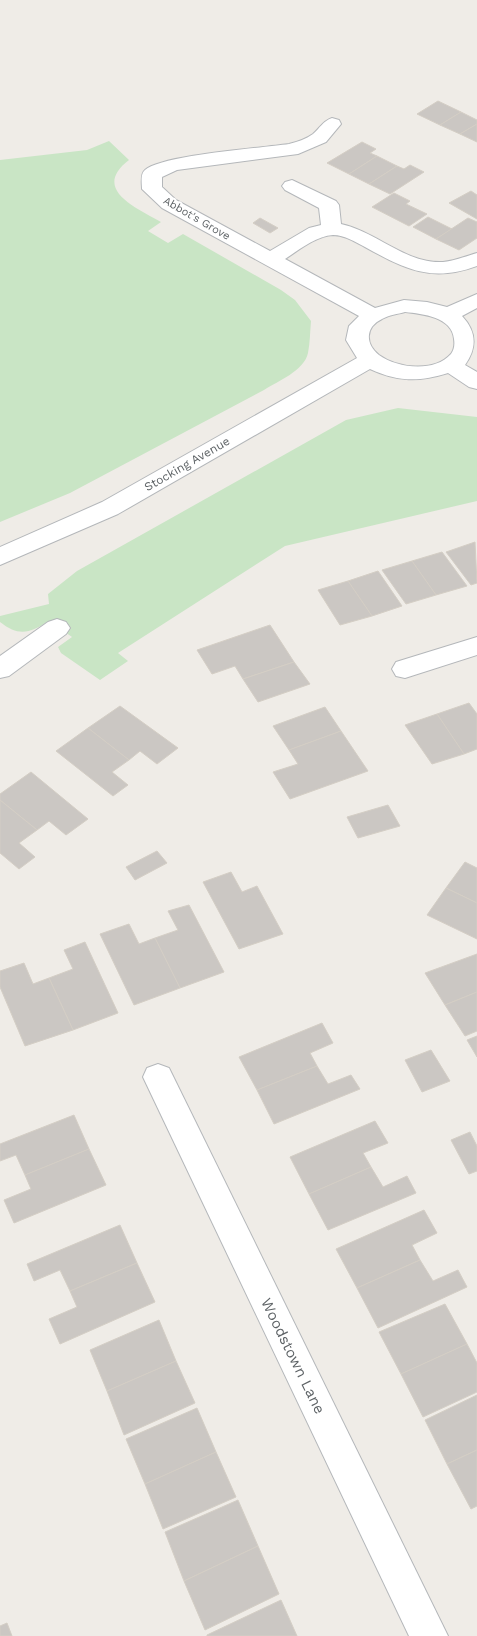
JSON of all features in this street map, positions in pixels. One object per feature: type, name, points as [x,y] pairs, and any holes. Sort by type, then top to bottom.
[{"type":"street","name":"Abbot's Grove","points":[[332,124],[325,135],[310,145],[291,150],[173,165],[152,174],[152,190],[169,204],[373,315]]},
{"type":"street","points":[[292,186],[329,205],[332,229]]},
{"type":"street","points":[[270,259],[316,232],[332,229],[348,230],[416,265],[428,269],[450,269],[477,259]]},
{"type":"street","points":[[447,316],[477,300]]},
{"type":"street","points":[[404,306],[419,307],[447,316],[459,324],[465,335],[466,346],[461,356],[450,365],[436,371],[400,372],[384,368],[370,360],[361,351],[356,341],[358,330],[364,321],[373,315],[404,306]]},
{"type":"street","name":"Stocking Avenue","points":[[0,557],[110,508],[370,360]]},
{"type":"street","points":[[450,365],[477,382]]},
{"type":"street","points":[[5,658],[57,628]]},
{"type":"street","points":[[405,669],[477,646]]},
{"type":"street","name":"Woodstown Lane","points":[[158,1077],[429,1636]]},
{"type":"green space","points":[[109,141],[129,160],[118,170],[114,180],[116,189],[121,197],[161,222],[148,231],[168,243],[183,234],[281,290],[295,300],[311,321],[308,353],[306,359],[296,370],[264,390],[70,493],[0,522],[0,160],[87,150]]},
{"type":"green space","points":[[398,408],[477,417],[477,501],[285,546],[118,653],[128,661],[100,680],[61,653],[58,647],[72,637],[49,621],[30,631],[24,632],[13,630],[0,622],[0,616],[49,604],[48,594],[77,571],[346,420]]},
{"type":"building","points":[[438,101],[461,112],[440,125],[417,114]]},
{"type":"building","points":[[461,112],[477,120],[477,124],[460,134],[440,125]]},
{"type":"building","points":[[477,124],[477,142],[460,134]]},
{"type":"building","points":[[362,142],[376,149],[370,153],[377,156],[349,174],[327,163]]},
{"type":"building","points":[[377,156],[397,166],[369,184],[349,174]]},
{"type":"building","points":[[410,165],[424,172],[390,194],[369,184],[397,166],[404,169]]},
{"type":"building","points":[[471,191],[477,195],[477,219],[449,203]]},
{"type":"building","points":[[394,193],[410,201],[406,204],[427,214],[409,226],[372,207]]},
{"type":"building","points":[[428,217],[452,229],[436,239],[413,227]]},
{"type":"building","points":[[260,218],[278,228],[270,233],[253,223]]},
{"type":"building","points":[[468,218],[477,222],[477,238],[459,250],[436,239]]},
{"type":"building","points":[[475,542],[477,583],[471,585],[446,552]]},
{"type":"building","points":[[442,552],[467,586],[436,595],[412,561]]},
{"type":"building","points":[[412,561],[436,595],[406,604],[382,570]]},
{"type":"building","points":[[378,571],[402,606],[372,616],[348,581]]},
{"type":"building","points":[[348,581],[372,616],[340,625],[318,590]]},
{"type":"building","points":[[270,625],[294,662],[243,679],[235,666],[212,674],[197,650]]},
{"type":"building","points":[[294,662],[310,684],[258,702],[243,679]]},
{"type":"building","points":[[469,703],[477,714],[477,749],[464,754],[437,714]]},
{"type":"building","points":[[120,706],[178,748],[157,764],[140,751],[129,760],[88,728]]},
{"type":"building","points":[[325,707],[341,731],[289,750],[273,726]]},
{"type":"building","points":[[437,714],[464,754],[432,764],[405,725]]},
{"type":"building","points":[[88,728],[129,760],[112,772],[128,785],[113,796],[56,751]]},
{"type":"building","points":[[341,731],[368,771],[290,799],[273,772],[298,764],[289,750]]},
{"type":"building","points":[[31,772],[88,819],[66,835],[49,821],[37,830],[0,800],[0,794]]},
{"type":"building","points":[[0,800],[37,830],[19,843],[35,857],[19,869],[0,853]]},
{"type":"building","points":[[388,805],[400,826],[358,838],[347,817]]},
{"type":"building","points":[[157,851],[167,863],[135,880],[126,867]]},
{"type":"building","points":[[465,862],[477,868],[477,903],[446,888]]},
{"type":"building","points":[[231,872],[242,892],[257,886],[283,934],[239,949],[203,882]]},
{"type":"building","points":[[446,888],[477,903],[477,939],[427,915]]},
{"type":"building","points":[[189,905],[224,972],[180,988],[155,938],[178,930],[168,911]]},
{"type":"building","points":[[129,924],[139,944],[155,938],[180,988],[134,1005],[100,934]]},
{"type":"building","points":[[85,942],[118,1013],[73,1030],[49,978],[73,969],[64,950]]},
{"type":"building","points":[[477,954],[477,992],[445,1005],[425,973]]},
{"type":"building","points":[[24,963],[33,984],[49,978],[73,1030],[25,1046],[0,987],[0,971]]},
{"type":"building","points":[[477,992],[477,1031],[465,1036],[445,1005]]},
{"type":"building","points":[[322,1023],[333,1043],[310,1053],[317,1066],[257,1090],[239,1057]]},
{"type":"building","points":[[477,1036],[477,1057],[467,1040]]},
{"type":"building","points":[[431,1050],[450,1081],[422,1092],[405,1060]]},
{"type":"building","points":[[317,1066],[328,1084],[351,1075],[360,1089],[274,1124],[257,1090]]},
{"type":"building","points":[[74,1115],[89,1149],[25,1175],[16,1155],[0,1161],[0,1144]]},
{"type":"building","points":[[375,1121],[388,1143],[363,1153],[371,1167],[309,1194],[290,1157]]},
{"type":"building","points":[[470,1132],[477,1146],[477,1171],[469,1174],[451,1140]]},
{"type":"building","points":[[89,1149],[106,1185],[14,1223],[4,1200],[31,1189],[25,1175]]},
{"type":"building","points":[[371,1167],[383,1187],[407,1176],[416,1193],[328,1230],[309,1194]]},
{"type":"building","points":[[424,1210],[437,1233],[412,1245],[420,1260],[357,1288],[336,1249]]},
{"type":"building","points":[[120,1225],[137,1263],[70,1291],[60,1270],[34,1281],[27,1264]]},
{"type":"building","points":[[420,1260],[433,1281],[458,1270],[467,1287],[378,1328],[357,1288]]},
{"type":"building","points":[[137,1263],[155,1302],[60,1344],[49,1319],[77,1307],[70,1291]]},
{"type":"building","points":[[445,1304],[467,1344],[401,1374],[379,1332]]},
{"type":"building","points":[[159,1320],[176,1361],[107,1391],[90,1350]]},
{"type":"building","points":[[467,1344],[477,1363],[477,1392],[423,1417],[401,1374]]},
{"type":"building","points":[[176,1361],[195,1403],[124,1435],[107,1391]]},
{"type":"building","points":[[477,1395],[477,1450],[447,1464],[425,1420]]},
{"type":"building","points":[[197,1408],[216,1452],[145,1484],[126,1439]]},
{"type":"building","points":[[477,1450],[477,1506],[471,1509],[447,1464]]},
{"type":"building","points":[[216,1452],[236,1497],[163,1529],[145,1484]]},
{"type":"building","points":[[238,1500],[258,1546],[184,1581],[165,1532]]},
{"type":"building","points":[[258,1546],[279,1594],[205,1630],[184,1581]]},
{"type":"building","points":[[281,1600],[297,1636],[207,1636],[207,1635]]},
{"type":"building","points":[[7,1623],[12,1636],[0,1636],[0,1626]]}]
